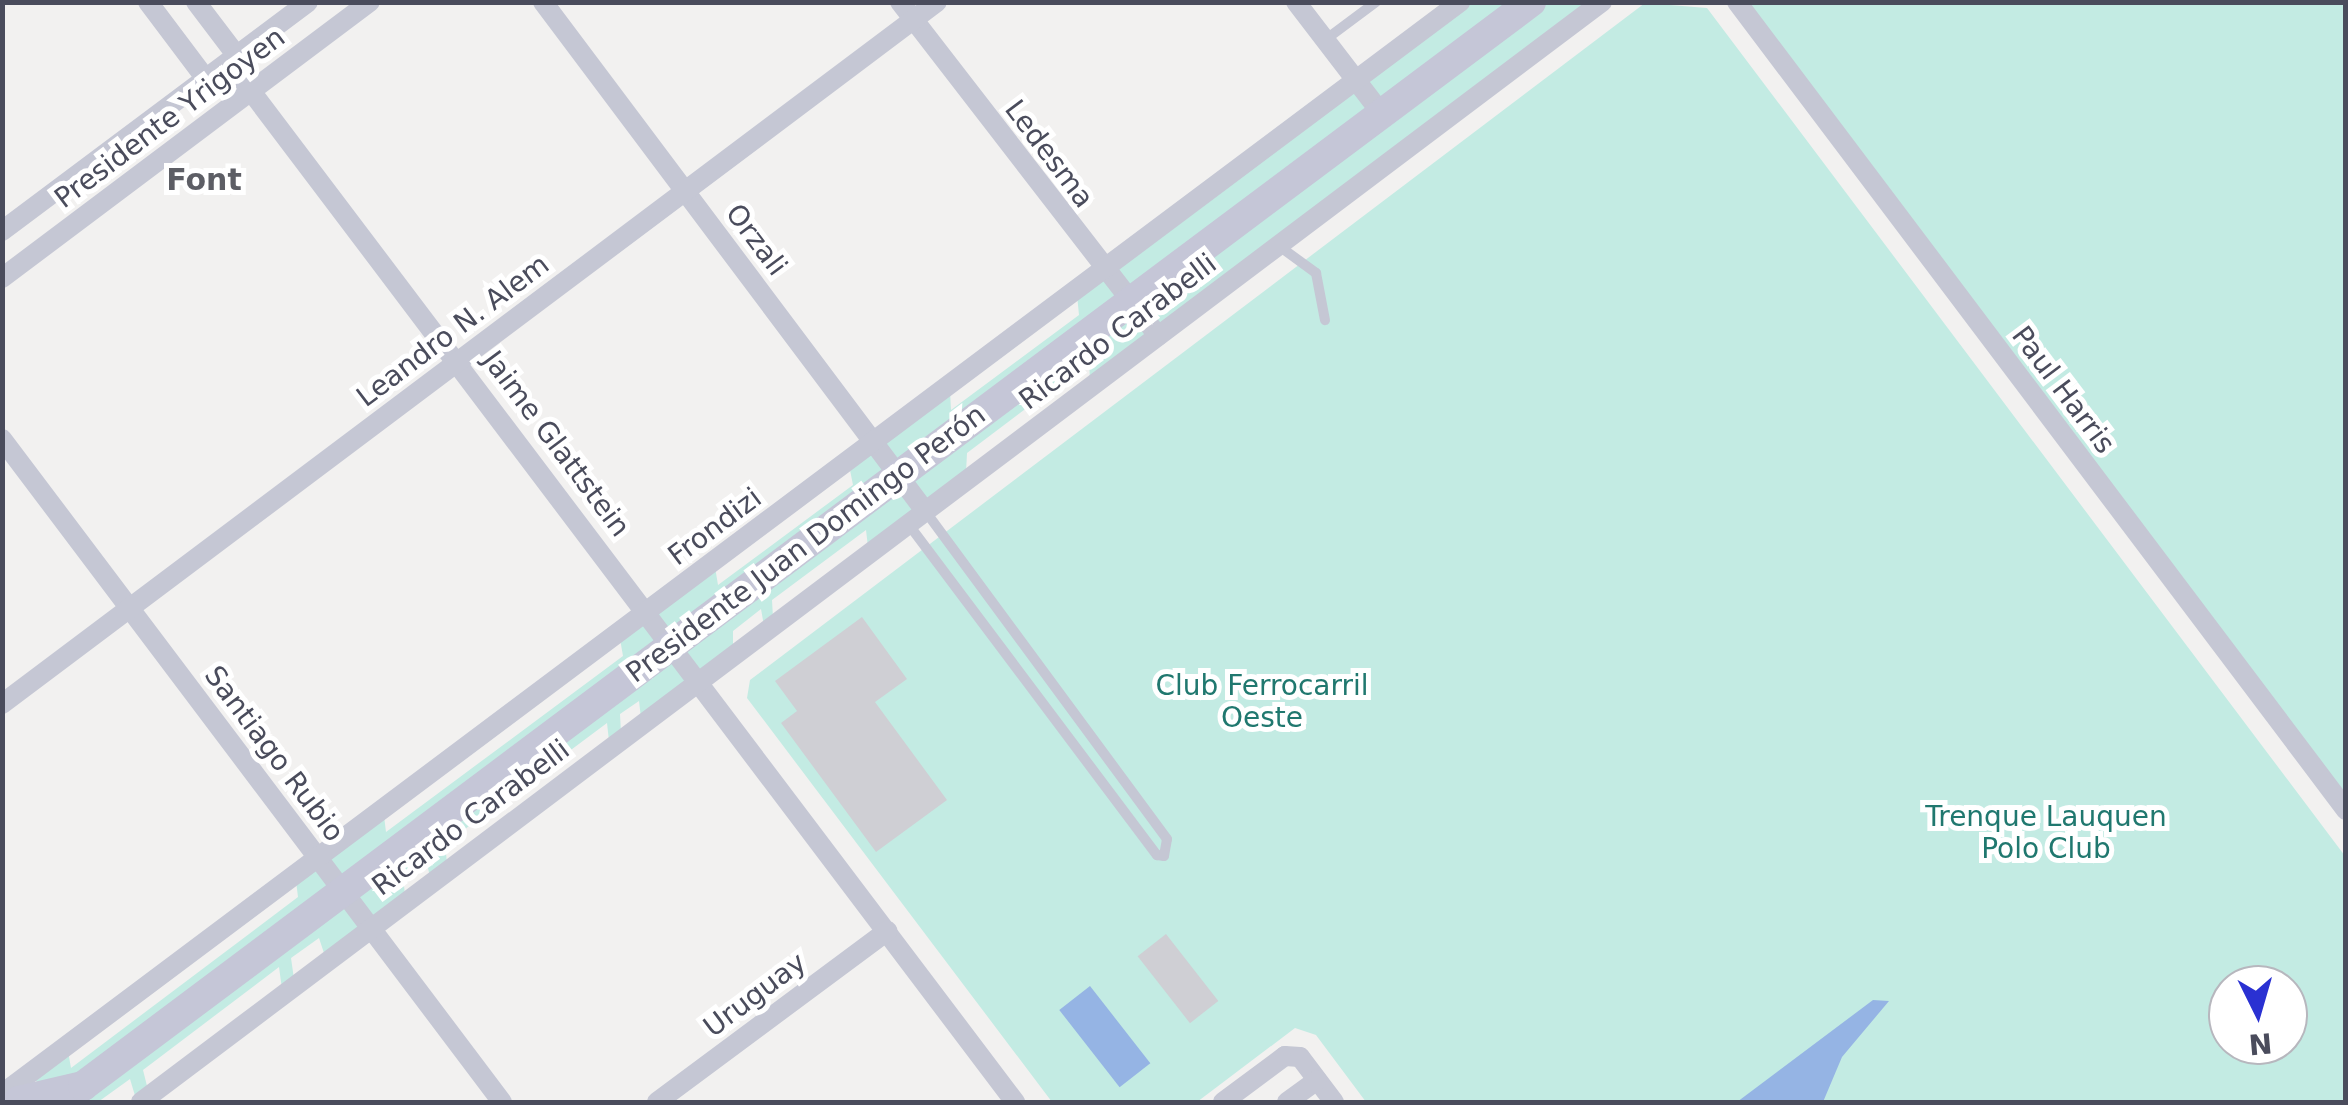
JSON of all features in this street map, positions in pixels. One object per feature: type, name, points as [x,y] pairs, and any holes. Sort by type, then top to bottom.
[{"type":"main road","name":"Presidente Juan Domingo Perón","points":[[11,1098],[78,1094],[342,890],[1531,2]]},
{"type":"street","points":[[148,2],[206,79]]},
{"type":"street","name":"Jaime Glattstein","points":[[196,2],[255,89],[1015,1102]]},
{"type":"street","name":"Presidente Yrigoyen","points":[[2,231],[308,2]]},
{"type":"street","name":"Presidente Yrigoyen","points":[[2,278],[370,2]]},
{"type":"street","name":"Orzali","points":[[543,2],[898,475],[917,518]]},
{"type":"street","name":"Leandro N. Alem","points":[[2,704],[685,191],[906,11],[937,2]]},
{"type":"street","points":[[1296,2],[1382,114]]},
{"type":"street","name":"Frondizi","points":[[11,1098],[319,858],[1460,2]]},
{"type":"street","name":"Ricardo Carabelli","points":[[141,1102],[1602,2]]},
{"type":"street","name":"Paul Harris","points":[[1738,2],[2346,810]]},
{"type":"street","name":"Ledesma","points":[[906,11],[1102,270],[1158,336]]},
{"type":"street","name":"Santiago Rubio","points":[[2,438],[502,1102]]},
{"type":"street","name":"Uruguay","points":[[657,1102],[887,931]]},
{"type":"street","points":[[1223,1102],[1285,1056],[1300,1057],[1334,1102]]},
{"type":"street","points":[[1287,1102],[1317,1080]]},
{"type":"lane","points":[[1325,41],[1376,2]]},
{"type":"lane","points":[[1278,246],[1316,273],[1324,320]]},
{"type":"lane","points":[[917,518],[1167,839],[1164,856],[1156,855],[917,518]]},
{"type":"green space","points":[[1468,3],[1517,3],[79,1079],[38,1085],[36,1080],[68,1051],[71,1068],[298,897],[296,881],[384,816],[386,832],[623,656],[620,639],[715,567],[718,585],[853,485],[849,465],[950,391],[951,410],[1079,315],[1077,295]]},
{"type":"green space","points":[[1545,3],[1593,3],[1090,381],[1089,361],[967,453],[966,473],[868,547],[866,530],[772,600],[773,618],[764,626],[761,609],[733,631],[733,649],[641,718],[639,701],[620,714],[621,733],[609,741],[607,723],[445,844],[447,863],[430,877],[426,859],[403,876],[405,895],[325,956],[319,938],[291,958],[294,979],[282,989],[279,967],[143,1070],[148,1090],[136,1099],[130,1079],[98,1102],[83,1102]]},
{"type":"green space","points":[[1645,3],[1707,8],[2345,856],[2345,1102],[1366,1102],[1316,1035],[1295,1028],[1197,1102],[1052,1102],[747,698],[750,680]]},
{"type":"green space","points":[[1745,3],[2345,3],[2345,794]]},
{"type":"water","points":[[1090,986],[1150,1063],[1120,1087],[1059,1010]]},
{"type":"water","points":[[1873,1000],[1889,1001],[1842,1057],[1823,1102],[1737,1102]]},
{"type":"building","points":[[862,617],[907,679],[875,702],[947,800],[876,852],[781,723],[797,711],[775,681]]},
{"type":"building","points":[[1166,934],[1218,1001],[1190,1023],[1138,956]]},
{"type":"district","name":"Font","points":[[204,180]]},
{"type":"park label","name":"Club Ferrocarril Oeste","points":[[1262,702]]},
{"type":"park label","name":"Trenque Lauquen Polo Club","points":[[2046,833]]}]
